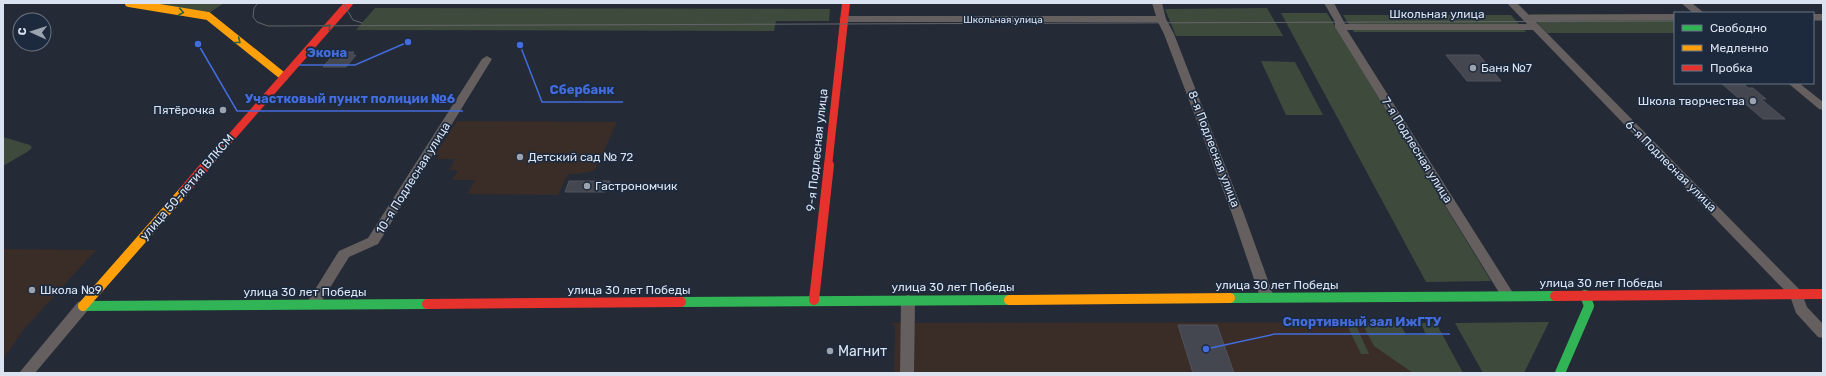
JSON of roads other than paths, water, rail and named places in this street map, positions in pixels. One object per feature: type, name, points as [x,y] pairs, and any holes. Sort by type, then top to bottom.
[{"type":"main road","points":[[129,3],[208,16],[284,77]]},
{"type":"main road","name":"улица 50-летия ВЛКСМ","points":[[83,306],[349,3]]},
{"type":"main road","name":"9-я Подлесная улица","points":[[814,300],[846,3]]},
{"type":"main road","name":"улица 30 лет Победы","points":[[83,306],[1823,294]]},
{"type":"main road","points":[[1560,373],[1589,306],[1585,295]]},
{"type":"street","name":"8-я Подлесная улица","points":[[1157,3],[1161,19],[1169,34],[1204,122],[1267,297]]},
{"type":"street","name":"7-я Подлесная улица","points":[[1328,3],[1340,22],[1340,27],[1508,296]]},
{"type":"street","name":"6-я Подлесная улица","points":[[1512,3],[1796,294],[1801,310],[1823,333]]},
{"type":"street","points":[[1686,3],[1698,12]]},
{"type":"street","points":[[1526,18],[1674,17]]},
{"type":"street","name":"Школьная улица","points":[[844,19],[1161,19]]},
{"type":"street","name":"Школьная улица","points":[[1340,27],[1534,27]]},
{"type":"street","name":"10-я Подлесная улица","points":[[313,304],[344,254],[373,241],[487,59]]},
{"type":"street","points":[[1794,84],[1823,107]]},
{"type":"street","points":[[907,373],[908,300]]},
{"type":"street","name":"улица 50-летия ВЛКСМ","points":[[26,373],[83,306]]},
{"type":"tram line","points":[[258,3],[254,8],[253,17],[257,22],[268,26],[1674,21]]},
{"type":"tram line","points":[[343,3],[353,20],[362,23]]},
{"type":"tram line","points":[[1814,20],[1823,20]]},
{"type":"place","name":"Экона","points":[[408,42]]},
{"type":"place","name":"Участковый пункт полиции №6","points":[[198,44]]},
{"type":"place","name":"Сбербанк","points":[[520,45]]},
{"type":"place","name":"Баня №7","points":[[1473,68]]},
{"type":"place","name":"Школа творчества","points":[[1753,101]]},
{"type":"place","name":"Пятёрочка","points":[[223,110]]},
{"type":"place","name":"Детский сад № 72","points":[[520,157]]},
{"type":"place","name":"Гастрономчик","points":[[587,186]]},
{"type":"place","name":"Школа №9","points":[[32,290]]},
{"type":"place","name":"Спортивный зал ИжГТУ","points":[[1206,349]]},
{"type":"place","name":"Магнит","points":[[830,351]]}]
